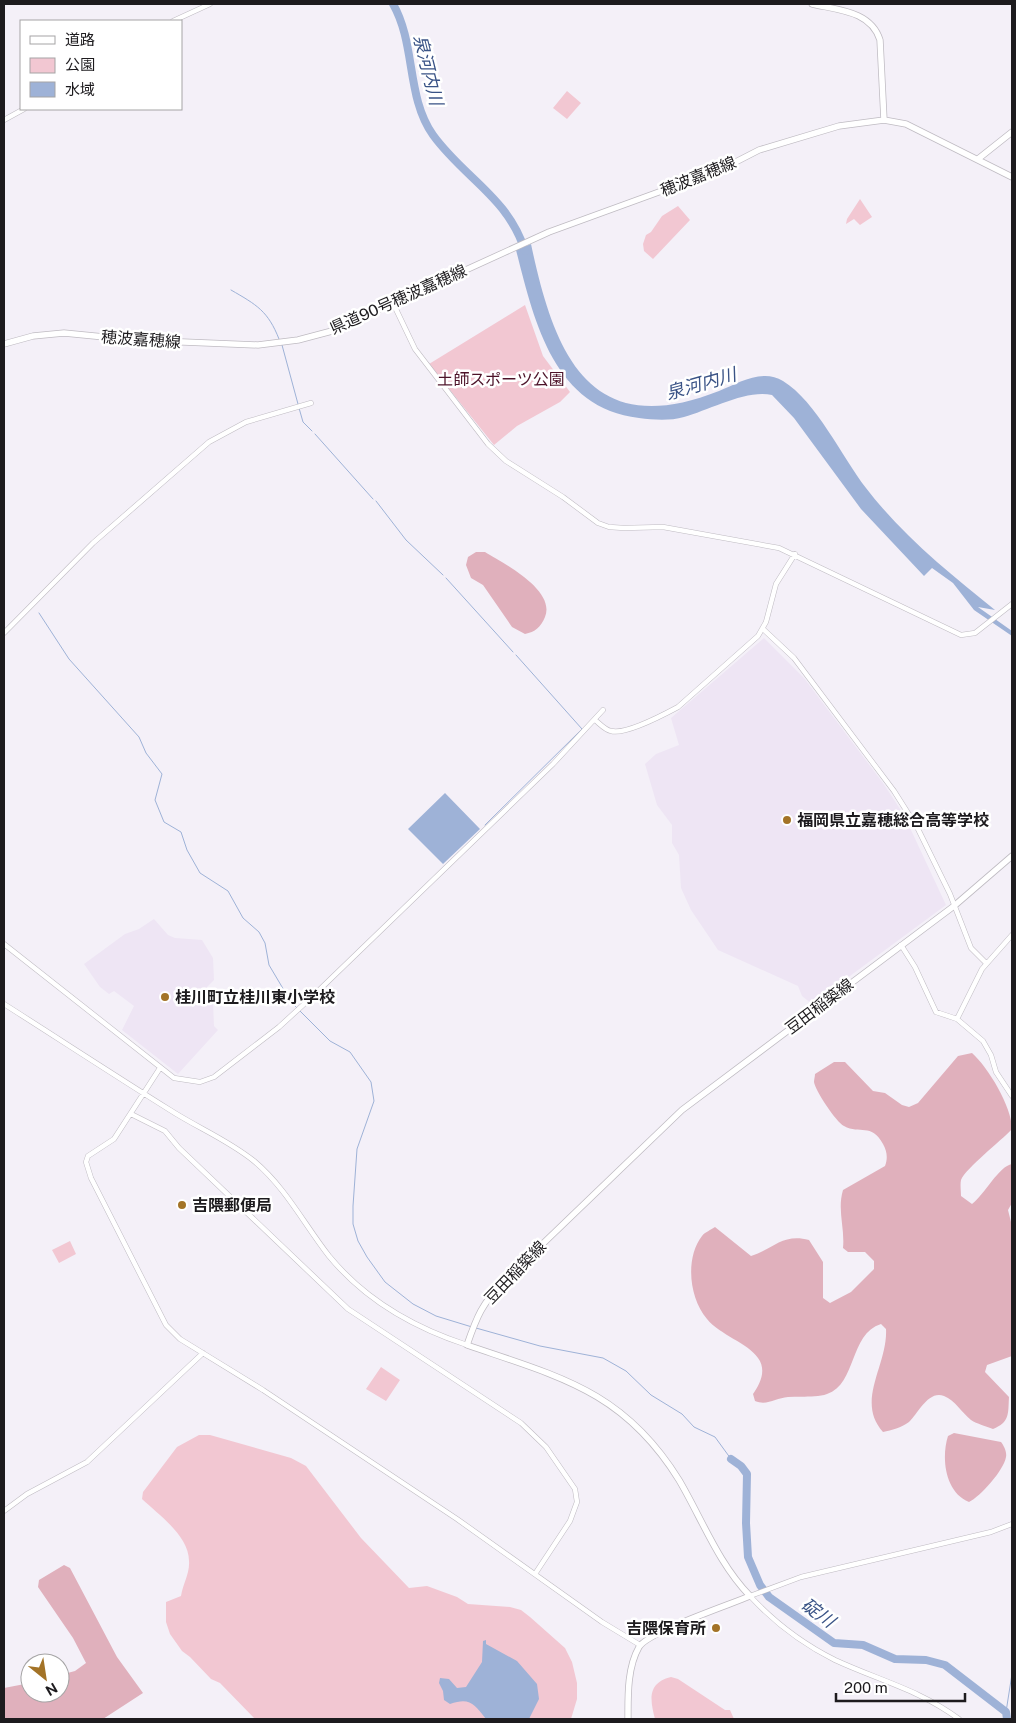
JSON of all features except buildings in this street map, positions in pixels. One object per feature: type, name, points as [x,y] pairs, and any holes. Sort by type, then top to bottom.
[{"type":"main road","points":[[812,4],[862,17],[876,30],[880,40],[884,120],[918,129],[1012,177]]},
{"type":"main road","name":"穂波嘉穂線","points":[[514,246],[722,169],[767,147],[839,126],[884,120]]},
{"type":"main road","points":[[978,159],[1012,132]]},
{"type":"main road","name":"県道90号穂波嘉穂線","points":[[279,343],[332,331],[514,246]]},
{"type":"main road","name":"穂波嘉穂線","points":[[4,344],[33,336],[64,333],[135,340],[258,345],[279,343]]},
{"type":"main road","name":"豆田稲築線","points":[[468,1345],[484,1303],[611,1176],[682,1110],[954,906],[1012,856]]},
{"type":"main road","points":[[468,1345],[558,1376],[583,1387],[624,1416],[646,1437],[667,1464],[721,1558],[750,1596],[661,1632],[640,1646],[631,1670],[628,1719]]},
{"type":"street","points":[[175,20],[210,4]]},
{"type":"street","points":[[4,120],[22,110]]},
{"type":"street","points":[[393,304],[415,349],[488,444],[506,461],[563,497],[589,518],[609,527],[663,526],[764,545],[795,554],[958,634],[969,636],[1012,604]]},
{"type":"street","points":[[4,633],[93,543],[209,442],[246,422],[310,403]]},
{"type":"street","points":[[595,720],[610,731],[616,732],[665,715],[678,707],[750,645],[763,629],[776,584],[795,554]]},
{"type":"street","points":[[763,629],[794,658],[894,791],[918,829],[954,906],[971,948],[986,964]]},
{"type":"street","points":[[4,944],[174,1078],[189,1082],[208,1080],[272,1033],[314,995],[458,856],[603,710]]},
{"type":"street","points":[[957,1018],[986,964],[1012,935]]},
{"type":"street","points":[[900,945],[915,968],[936,1012],[957,1018],[983,1041],[991,1055],[996,1072],[1012,1096]]},
{"type":"street","points":[[4,1004],[143,1093],[229,1142],[255,1162],[289,1197],[328,1254],[360,1287],[407,1320],[439,1336],[468,1345]]},
{"type":"street","points":[[160,1068],[114,1139],[86,1159],[86,1166],[157,1312],[166,1325],[180,1339],[458,1519],[602,1622],[640,1646]]},
{"type":"street","points":[[131,1114],[165,1132],[179,1148],[348,1309],[535,1434],[575,1489],[578,1502],[570,1521],[535,1574]]},
{"type":"street","points":[[4,1511],[27,1494],[87,1462],[204,1353]]},
{"type":"street","points":[[959,1719],[932,1701],[903,1686],[820,1652],[779,1624],[750,1596],[801,1577],[990,1532],[1012,1524]]},
{"type":"shaded area","points":[[476,552],[485,552],[515,570],[536,587],[543,597],[546,607],[542,624],[532,632],[525,634],[512,627],[483,585],[471,578],[466,565],[468,557]]},
{"type":"shaded area","name":"福岡県立嘉穂総合高等学校","points":[[764,638],[804,678],[883,783],[904,815],[946,905],[812,1004],[802,996],[798,986],[718,950],[691,910],[681,888],[679,855],[672,843],[672,825],[657,805],[645,764],[656,754],[679,745],[671,718]]},
{"type":"shaded area","name":"桂川町立桂川東小学校","points":[[154,919],[168,935],[175,938],[202,940],[213,958],[214,980],[204,990],[205,995],[213,1002],[214,1026],[218,1030],[178,1074],[122,1030],[134,1006],[114,991],[109,994],[100,987],[84,964],[125,934],[139,929]]},
{"type":"shaded area","points":[[972,1053],[992,1077],[1004,1099],[1012,1129],[961,1180],[961,1196],[972,1204],[1002,1170],[1012,1164],[1012,1203],[1008,1210],[1012,1226],[1012,1356],[987,1365],[985,1372],[1009,1397],[1007,1417],[1003,1423],[993,1429],[971,1420],[952,1400],[938,1395],[928,1399],[909,1422],[883,1432],[875,1420],[872,1408],[872,1395],[885,1342],[886,1329],[881,1324],[871,1329],[863,1338],[844,1380],[837,1389],[818,1396],[788,1397],[764,1403],[755,1401],[753,1394],[762,1377],[761,1363],[748,1348],[713,1325],[707,1319],[696,1300],[691,1278],[691,1266],[693,1255],[702,1236],[715,1227],[751,1256],[785,1240],[800,1238],[809,1240],[823,1262],[823,1298],[830,1303],[851,1292],[874,1269],[874,1261],[865,1252],[848,1252],[843,1248],[841,1197],[843,1190],[885,1166],[887,1160],[886,1152],[879,1137],[874,1133],[844,1126],[836,1119],[815,1086],[815,1074],[834,1062],[845,1062],[873,1091],[885,1093],[902,1105],[909,1107],[918,1103],[958,1056]]},
{"type":"shaded area","points":[[954,1433],[1001,1442],[1006,1451],[1004,1462],[996,1476],[979,1495],[969,1502],[955,1491],[947,1474],[945,1464],[946,1445],[948,1436]]},
{"type":"shaded area","points":[[64,1565],[70,1568],[117,1657],[143,1693],[103,1719],[4,1719],[4,1688],[20,1685],[20,1703],[70,1703],[70,1672],[86,1663],[73,1638],[38,1587],[39,1580]]},
{"type":"green space","points":[[567,91],[581,103],[567,119],[553,108]]},
{"type":"green space","points":[[860,199],[872,217],[860,225],[854,219],[846,224],[847,219]]},
{"type":"green space","points":[[678,206],[690,220],[653,259],[644,251],[643,244],[646,235],[651,232],[662,216]]},
{"type":"green space","name":"土師スポーツ公園","points":[[525,305],[543,356],[570,392],[560,402],[517,426],[494,445],[429,364]]},
{"type":"green space","points":[[70,1241],[76,1254],[59,1263],[52,1250]]},
{"type":"green space","points":[[381,1367],[400,1380],[386,1401],[366,1389]]},
{"type":"green space","points":[[199,1435],[210,1435],[291,1458],[306,1466],[361,1538],[409,1588],[427,1586],[457,1597],[468,1604],[510,1607],[521,1610],[565,1648],[572,1662],[577,1683],[577,1699],[571,1719],[255,1719],[220,1683],[211,1679],[182,1651],[170,1634],[166,1622],[166,1602],[181,1596],[188,1570],[188,1552],[179,1535],[142,1499],[143,1492],[177,1447]]},
{"type":"green space","points":[[671,1677],[678,1679],[725,1710],[730,1710],[734,1719],[655,1719],[652,1693],[658,1683]]},
{"type":"water","points":[[531,244],[540,283],[552,320],[566,352],[584,378],[608,396],[638,405],[674,404],[719,391],[759,376],[775,377],[783,381],[807,402],[866,488],[895,522],[927,553],[995,610],[978,607],[1012,631],[1012,636],[974,610],[953,583],[932,568],[924,576],[861,509],[794,418],[772,395],[762,394],[740,397],[684,417],[662,420],[639,418],[610,411],[586,397],[567,379],[552,356],[540,331],[516,250]]},
{"type":"water","points":[[445,793],[480,829],[443,864],[408,829]]},
{"type":"water","points":[[486,1640],[486,1644],[517,1661],[537,1684],[539,1699],[529,1719],[486,1719],[471,1703],[462,1701],[450,1704],[444,1700],[443,1691],[439,1683],[440,1678],[449,1679],[457,1688],[466,1687],[482,1662],[483,1641]]},
{"type":"waterway","name":"泉河内川","points":[[393,4],[405,36],[424,120],[445,150],[497,202],[508,216],[525,251]]},
{"type":"waterway","points":[[231,290],[248,300],[266,315],[279,339]]},
{"type":"waterway","points":[[282,345],[298,404]]},
{"type":"waterway","points":[[299,408],[303,422],[312,431]]},
{"type":"waterway","points":[[315,434],[373,499]]},
{"type":"waterway","points":[[376,501],[406,540],[443,575]]},
{"type":"waterway","points":[[446,578],[513,652]]},
{"type":"waterway","points":[[39,613],[69,659],[139,737],[146,753],[162,774],[155,800],[164,822],[181,832],[187,850],[200,873],[228,891],[243,918],[259,932],[265,943],[269,965],[291,1002],[330,1041],[350,1052],[371,1082],[374,1101],[357,1149],[353,1206],[353,1224],[358,1241],[367,1257],[385,1282],[413,1304],[436,1316],[472,1327]]},
{"type":"waterway","points":[[485,825],[582,729],[516,655]]},
{"type":"waterway","points":[[476,1328],[540,1346],[603,1358],[626,1371],[651,1395],[682,1414],[694,1427],[715,1437],[731,1459]]},
{"type":"waterway","name":"碇川","points":[[731,1459],[741,1466],[747,1474],[746,1523],[748,1557],[760,1585],[769,1597],[834,1643],[863,1645],[895,1659],[926,1660],[945,1665],[1006,1712],[1007,1719]]},
{"type":"waterway","points":[[1006,1712],[1012,1674]]},
{"type":"place","name":"福岡県立嘉穂総合高等学校","points":[[787,820]]},
{"type":"place","name":"桂川町立桂川東小学校","points":[[165,997]]},
{"type":"place","name":"吉隈郵便局","points":[[182,1205]]},
{"type":"place","name":"吉隈保育所","points":[[716,1628]]}]
